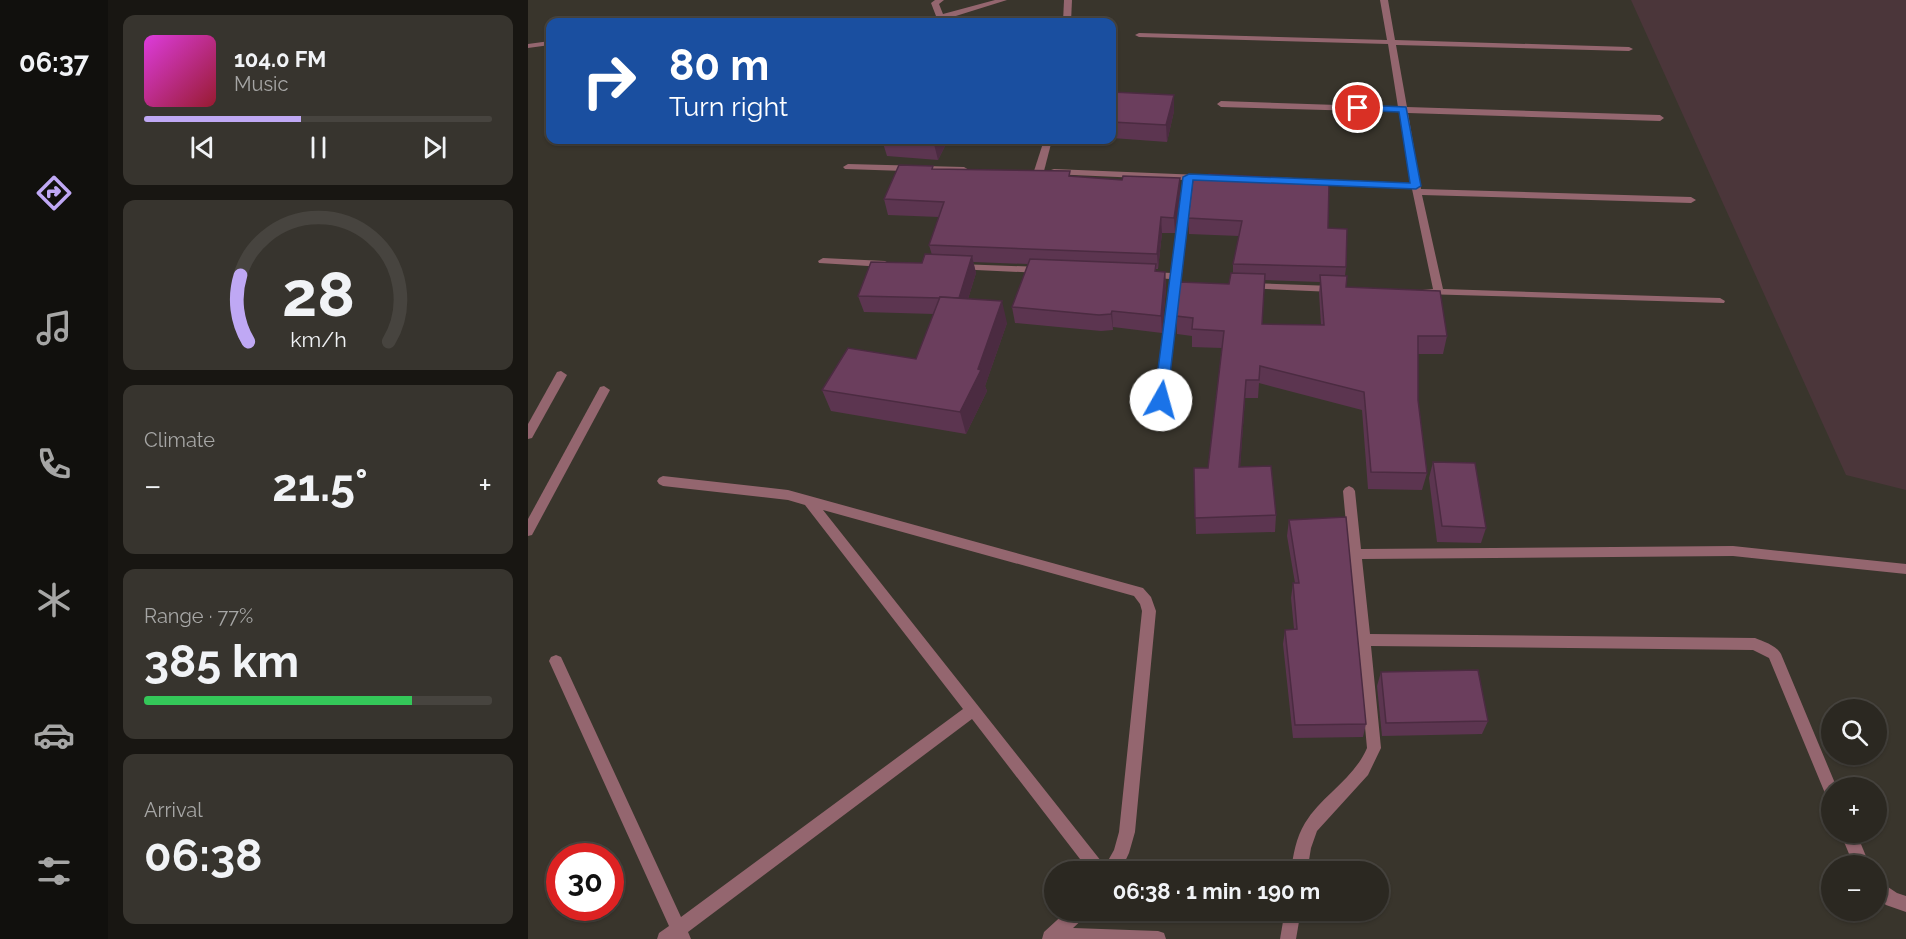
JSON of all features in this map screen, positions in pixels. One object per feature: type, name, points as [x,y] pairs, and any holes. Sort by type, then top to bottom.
[{"type":"street","points":[[940,0],[935,3],[940,18],[1003,0]]},
{"type":"street","points":[[1067,18],[1068,0]]},
{"type":"street","points":[[1384,0],[1416,189],[1439,292]]},
{"type":"street","points":[[1139,34],[1629,49]]},
{"type":"street","points":[[528,46],[546,44]]},
{"type":"street","points":[[1221,104],[1660,117]]},
{"type":"street","points":[[1040,171],[1047,144]]},
{"type":"street","points":[[848,167],[980,170]]},
{"type":"street","points":[[1028,171],[1236,179]]},
{"type":"street","points":[[1161,400],[1189,177]]},
{"type":"street","points":[[1260,180],[1691,200]]},
{"type":"street","points":[[823,261],[894,264]]},
{"type":"street","points":[[953,267],[1047,271]]},
{"type":"street","points":[[1141,274],[1187,284]]},
{"type":"street","points":[[1235,285],[1343,289]]},
{"type":"street","points":[[1415,292],[1720,301]]},
{"type":"street","points":[[528,435],[561,375]]},
{"type":"street","points":[[528,531],[604,390]]},
{"type":"street","points":[[663,481],[769,491],[1138,592],[1146,601],[1149,611],[1127,831],[1117,861]]},
{"type":"street","points":[[1300,861],[1302,848],[1311,827],[1367,765],[1374,748],[1349,491]]},
{"type":"street","points":[[810,501],[1091,861]]},
{"type":"street","points":[[1355,554],[1733,551],[1906,569]]},
{"type":"street","points":[[1363,640],[1755,644],[1773,654],[1825,777]]},
{"type":"street","points":[[556,661],[676,936],[973,710]]},
{"type":"street","points":[[1887,895],[1906,904]]},
{"type":"street","points":[[1052,937],[1069,921]]},
{"type":"street","points":[[1288,939],[1291,921]]},
{"type":"street","points":[[1052,937],[1158,939]]},
{"type":"shaded area","points":[[1631,0],[1906,0],[1906,490],[1846,475]]},
{"type":"building","points":[[1116,92],[1174,95],[1166,125],[1116,122]]},
{"type":"building","points":[[899,165],[933,166],[932,169],[1070,171],[1069,176],[1122,180],[1123,176],[1180,178],[1174,218],[1161,217],[1157,254],[929,245],[944,202],[884,199]]},
{"type":"building","points":[[1209,174],[1285,178],[1285,182],[1329,184],[1328,228],[1347,229],[1346,267],[1233,264],[1242,221],[1188,218],[1193,178],[1208,178]]},
{"type":"building","points":[[925,254],[972,256],[959,298],[858,296],[871,262],[922,263]]},
{"type":"building","points":[[1030,259],[1156,264],[1155,271],[1165,272],[1161,316],[1112,311],[1111,314],[1099,315],[1012,307]]},
{"type":"building","points":[[1231,273],[1265,274],[1262,324],[1324,325],[1320,275],[1347,276],[1346,287],[1440,291],[1447,336],[1418,336],[1418,400],[1427,473],[1371,472],[1364,392],[1260,366],[1259,380],[1246,380],[1239,467],[1271,466],[1276,515],[1195,518],[1194,468],[1208,468],[1224,331],[1192,329],[1193,318],[1176,316],[1180,282],[1229,284]]},
{"type":"building","points":[[940,297],[1002,301],[978,369],[981,370],[960,412],[822,390],[848,348],[916,359]]},
{"type":"building","points":[[1433,462],[1475,463],[1486,528],[1442,526]]},
{"type":"building","points":[[1346,517],[1366,724],[1295,725],[1285,630],[1297,629],[1293,583],[1299,583],[1289,520]]},
{"type":"building","points":[[1478,670],[1488,721],[1386,723],[1381,672]]},
{"type":"route","points":[[1161,400],[1189,177],[1416,186],[1403,109],[1358,108]]}]
